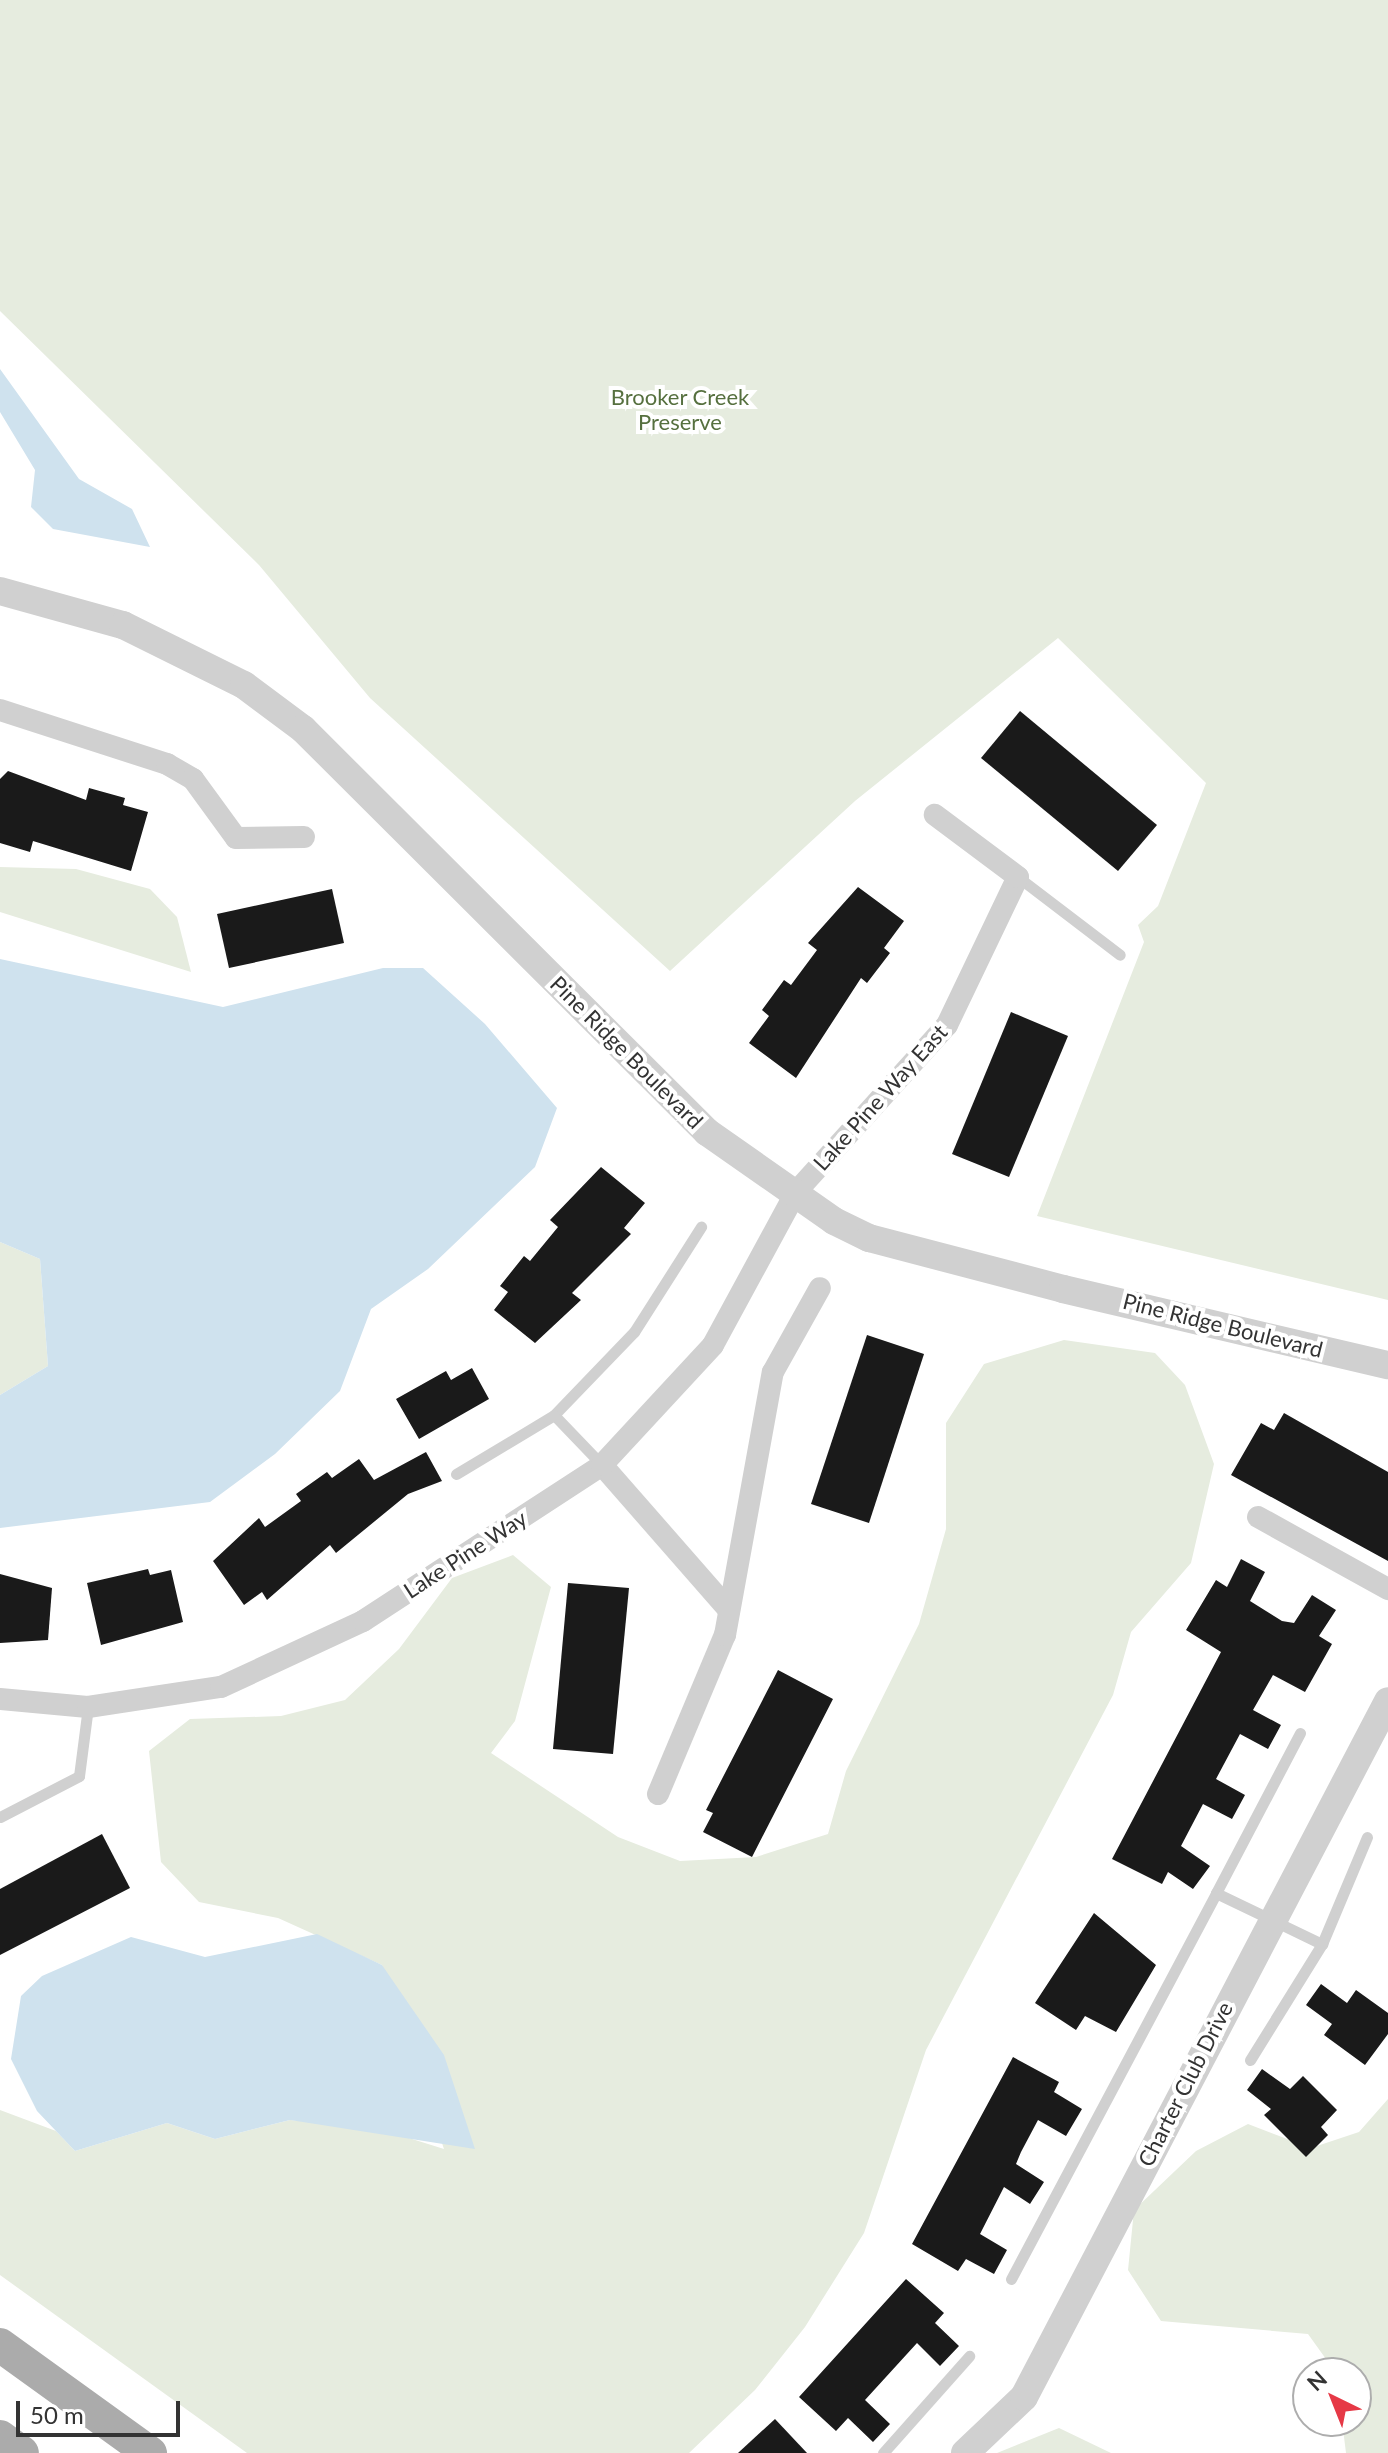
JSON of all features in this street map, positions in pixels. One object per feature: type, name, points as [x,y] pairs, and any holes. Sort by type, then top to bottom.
[{"type":"main road","points":[[0,2345],[150,2453]]},
{"type":"main road","points":[[0,2437],[22,2453]]},
{"type":"street","name":"Pine Ridge Boulevard","points":[[0,591],[123,625],[244,685],[303,729],[675,1103],[796,1192],[869,1238],[1388,1365]]},
{"type":"street","points":[[0,710],[167,764],[193,779],[236,838],[304,837]]},
{"type":"street","points":[[935,815],[1018,877]]},
{"type":"street","name":"Lake Pine Way East","points":[[796,1192],[947,1025],[1018,877]]},
{"type":"street","name":"Lake Pine Way","points":[[0,1699],[88,1707],[221,1687],[363,1621],[602,1465],[713,1345],[796,1192]]},
{"type":"street","points":[[658,1794],[729,1610],[773,1372],[820,1288]]},
{"type":"street","points":[[602,1465],[729,1610]]},
{"type":"street","points":[[1258,1517],[1388,1589]]},
{"type":"street","name":"Charter Club Drive","points":[[965,2453],[1024,2397],[1270,1920],[1388,1701]]},
{"type":"lane","points":[[1018,877],[1120,955]]},
{"type":"lane","points":[[456,1474],[554,1415],[634,1332],[701,1227]]},
{"type":"lane","points":[[554,1415],[602,1465]]},
{"type":"lane","points":[[0,1817],[79,1776],[88,1707]]},
{"type":"lane","points":[[1011,2279],[1300,1733]]},
{"type":"lane","points":[[1250,2060],[1322,1944],[1367,1837]]},
{"type":"lane","points":[[1216,1893],[1322,1944]]},
{"type":"lane","points":[[883,2453],[969,2356]]},
{"type":"green space","name":"Brooker Creek Preserve","points":[[0,0],[1388,0],[1388,1300],[1037,1216],[1144,942],[1138,925],[1158,906],[1206,783],[1058,638],[855,801],[670,971],[370,698],[259,565],[0,311]]},
{"type":"green space","points":[[0,867],[76,869],[150,889],[177,917],[191,972],[0,912]]},
{"type":"green space","points":[[0,1242],[40,1259],[48,1366],[0,1395]]},
{"type":"green space","points":[[1064,1340],[1155,1353],[1185,1385],[1214,1464],[1191,1563],[1131,1632],[1113,1695],[926,2050],[864,2233],[805,2327],[755,2390],[689,2453],[247,2453],[0,2275],[0,2110],[56,2131],[75,2151],[167,2123],[215,2139],[290,2120],[377,2128],[444,2149],[382,1965],[278,1918],[199,1902],[161,1862],[149,1751],[190,1719],[281,1716],[345,1700],[399,1649],[452,1578],[513,1555],[551,1587],[515,1721],[491,1753],[618,1837],[680,1861],[756,1857],[828,1834],[846,1771],[919,1624],[946,1529],[946,1423],[984,1364]]},
{"type":"green space","points":[[1388,2099],[1388,2453],[1346,2453],[1344,2437],[1372,2437],[1372,2357],[1325,2357],[1308,2334],[1161,2321],[1128,2270],[1134,2210],[1196,2151],[1248,2124],[1311,2148],[1359,2132]]},
{"type":"green space","points":[[1059,2428],[1111,2453],[997,2453]]},
{"type":"water","points":[[0,369],[79,479],[132,509],[150,547],[53,529],[31,507],[35,470],[0,412]]},
{"type":"water","points":[[0,959],[223,1007],[383,968],[423,968],[485,1024],[557,1108],[535,1167],[428,1269],[371,1309],[340,1391],[275,1454],[210,1502],[0,1528],[0,1395],[48,1366],[40,1259],[0,1242]]},
{"type":"water","points":[[317,1934],[382,1965],[444,2055],[475,2149],[290,2120],[215,2139],[167,2123],[75,2151],[37,2111],[11,2059],[21,1996],[42,1976],[131,1937],[205,1957]]},
{"type":"building","points":[[1020,711],[1157,825],[1118,871],[981,758]]},
{"type":"building","points":[[8,771],[86,800],[89,788],[125,798],[123,805],[148,812],[131,871],[33,841],[30,852],[0,843],[0,779]]},
{"type":"building","points":[[858,887],[904,921],[884,948],[890,953],[867,983],[861,978],[796,1078],[749,1043],[769,1016],[762,1010],[784,980],[791,985],[817,950],[808,943]]},
{"type":"building","points":[[332,889],[344,943],[229,968],[217,914]]},
{"type":"building","points":[[1011,1012],[1068,1036],[1009,1177],[952,1154]]},
{"type":"building","points":[[601,1167],[645,1203],[624,1228],[631,1234],[572,1293],[581,1300],[535,1343],[494,1310],[508,1292],[500,1286],[524,1256],[530,1261],[558,1227],[550,1220]]},
{"type":"building","points":[[867,1335],[924,1354],[869,1523],[811,1504]]},
{"type":"building","points":[[472,1368],[489,1399],[419,1439],[396,1399],[446,1371],[451,1380]]},
{"type":"building","points":[[1284,1413],[1388,1472],[1388,1561],[1231,1475],[1261,1423],[1274,1430]]},
{"type":"building","points":[[426,1452],[442,1481],[408,1494],[336,1553],[330,1545],[267,1600],[262,1592],[244,1605],[213,1561],[259,1518],[265,1527],[301,1501],[296,1494],[327,1472],[332,1478],[359,1459],[374,1480]]},
{"type":"building","points":[[1241,1559],[1265,1572],[1250,1601],[1282,1621],[1294,1623],[1312,1595],[1336,1610],[1319,1636],[1332,1644],[1305,1692],[1273,1675],[1253,1710],[1281,1725],[1268,1749],[1240,1734],[1216,1779],[1245,1795],[1232,1819],[1203,1804],[1181,1846],[1210,1866],[1193,1889],[1168,1872],[1162,1884],[1112,1859],[1221,1652],[1186,1630],[1216,1580],[1227,1587]]},
{"type":"building","points":[[148,1569],[150,1575],[171,1570],[183,1622],[101,1645],[87,1583]]},
{"type":"building","points":[[0,1574],[52,1588],[48,1640],[0,1643]]},
{"type":"building","points":[[568,1583],[629,1588],[613,1754],[553,1749]]},
{"type":"building","points":[[778,1670],[833,1699],[752,1857],[703,1832],[713,1813],[706,1810]]},
{"type":"building","points":[[102,1834],[130,1888],[0,1955],[0,1889]]},
{"type":"building","points":[[1094,1913],[1156,1965],[1116,2032],[1085,2016],[1076,2030],[1035,2003]]},
{"type":"building","points":[[1321,1984],[1347,2003],[1356,1990],[1388,2013],[1388,2034],[1365,2065],[1324,2035],[1332,2024],[1306,2005]]},
{"type":"building","points":[[1013,2057],[1059,2082],[1054,2092],[1082,2109],[1066,2136],[1038,2120],[1016,2164],[1044,2182],[1030,2204],[1004,2187],[980,2234],[1007,2250],[994,2274],[966,2259],[958,2271],[912,2244]]},
{"type":"building","points":[[1262,2069],[1290,2089],[1303,2076],[1337,2110],[1321,2127],[1328,2135],[1306,2157],[1264,2115],[1271,2109],[1247,2090]]},
{"type":"building","points":[[906,2279],[944,2313],[935,2323],[959,2346],[940,2366],[917,2343],[865,2400],[890,2424],[873,2442],[848,2418],[836,2431],[799,2397]]},
{"type":"building","points":[[775,2419],[807,2453],[738,2453]]}]
